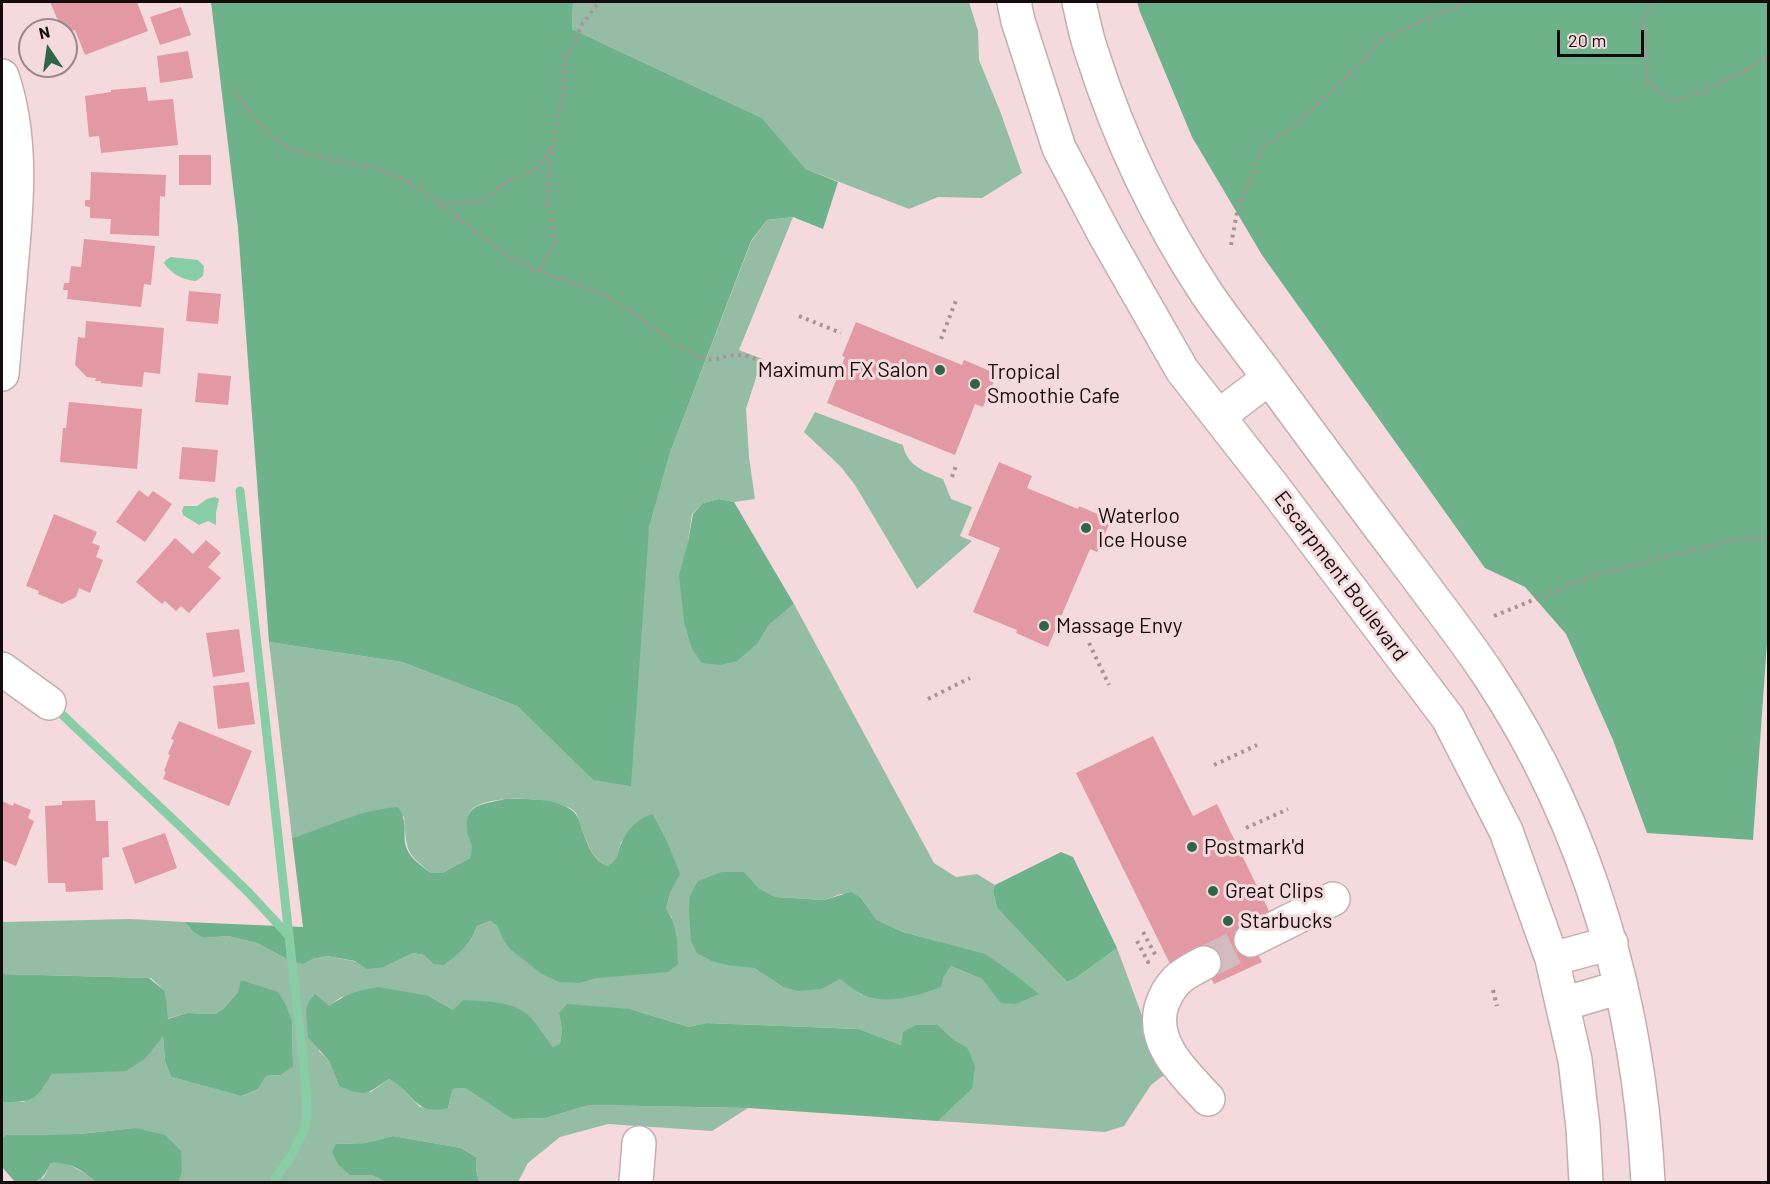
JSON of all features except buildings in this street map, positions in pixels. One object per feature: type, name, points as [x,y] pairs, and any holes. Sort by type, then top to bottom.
[{"type":"main road","name":"Escarpment Boulevard","points":[[1014,2],[1059,148],[1106,237],[1182,370],[1287,504],[1448,718],[1506,831],[1552,959],[1563,1004],[1575,1060],[1584,1127],[1586,1182]]},
{"type":"main road","points":[[1079,2],[1091,51],[1116,123],[1161,217],[1208,295],[1490,676],[1533,749],[1564,813],[1594,888],[1611,943],[1629,1025],[1641,1103],[1648,1182]]},
{"type":"main road","points":[[2,76],[14,134],[17,188],[2,374]]},
{"type":"main road","points":[[1218,416],[1269,378]]},
{"type":"main road","points":[[2,669],[49,703]]},
{"type":"main road","points":[[1251,940],[1333,899]]},
{"type":"main road","points":[[1552,959],[1611,943]]},
{"type":"main road","points":[[1204,963],[1181,976],[1172,985],[1165,997],[1159,1019],[1160,1032],[1170,1053],[1208,1099]]},
{"type":"main road","points":[[1563,1004],[1621,987]]},
{"type":"main road","points":[[636,1182],[639,1143]]},
{"type":"path","points":[[540,270],[556,240],[548,205],[548,174],[564,88],[564,62],[583,23],[599,2]]},
{"type":"path","points":[[1231,245],[1238,207],[1263,147],[1295,125],[1354,70],[1380,40],[1466,2]]},
{"type":"path","points":[[1649,2],[1651,11],[1641,21],[1647,35],[1646,81],[1671,101],[1699,93],[1754,66],[1768,54]]},
{"type":"path","points":[[235,91],[261,126],[281,143],[307,155],[366,165],[394,176],[424,192],[517,260],[612,299],[697,356],[714,361],[732,355],[742,355],[778,368]]},
{"type":"path","points":[[440,204],[485,201],[506,181],[534,171],[552,149]]},
{"type":"path","points":[[941,339],[957,298]]},
{"type":"path","points":[[799,316],[841,333]]},
{"type":"path","points":[[951,477],[957,463]]},
{"type":"path","points":[[1494,616],[1592,576],[1728,541],[1768,537]]},
{"type":"path","points":[[1089,643],[1109,685]]},
{"type":"path","points":[[928,699],[970,678]]},
{"type":"path","points":[[1214,765],[1257,745]]},
{"type":"path","points":[[1246,828],[1288,809]]},
{"type":"path","points":[[1137,941],[1148,962],[1157,958],[1143,932]]},
{"type":"path","points":[[1493,990],[1497,1006]]},
{"type":"shaded area","points":[[211,2],[573,2],[572,29],[762,118],[806,169],[838,182],[823,229],[793,217],[767,220],[751,241],[670,453],[649,528],[631,786],[593,780],[517,706],[402,662],[269,642],[238,228]]},
{"type":"shaded area","points":[[573,2],[969,2],[978,31],[979,60],[1022,173],[982,198],[938,197],[909,209],[806,169],[762,118],[572,29]]},
{"type":"shaded area","points":[[1137,2],[1768,2],[1768,629],[1753,840],[1647,833],[1613,740],[1566,634],[1525,587],[1485,568],[1262,255],[1192,137]]},
{"type":"shaded area","points":[[793,217],[739,350],[762,359],[746,409],[755,499],[734,502],[719,499],[703,503],[692,514],[688,542],[758,643],[769,625],[794,604],[934,863],[956,877],[977,874],[995,885],[993,891],[997,908],[1067,982],[1117,948],[1164,1075],[1151,1085],[1124,1126],[1105,1132],[938,1121],[972,1089],[967,1047],[953,1039],[938,1025],[901,1045],[859,1029],[706,1023],[689,1027],[630,1009],[559,1013],[562,1031],[560,1045],[553,1047],[543,1036],[453,1010],[429,996],[341,997],[329,1006],[319,1051],[329,1061],[339,1086],[371,1092],[389,1079],[396,1082],[420,1107],[448,1108],[453,1089],[465,1088],[512,1119],[546,1118],[589,1105],[748,1108],[712,1131],[608,1124],[560,1137],[528,1163],[518,1182],[479,1182],[476,1157],[461,1148],[393,1136],[366,1143],[336,1144],[350,1174],[371,1175],[386,1182],[179,1182],[182,1172],[135,1128],[79,1134],[6,1135],[2,1139],[2,1102],[24,1102],[52,1074],[146,1058],[163,1035],[165,1061],[171,1077],[243,1096],[258,1089],[266,1076],[281,1075],[293,1065],[292,1021],[242,980],[238,992],[216,1014],[187,1013],[167,1019],[165,991],[151,978],[2,974],[2,922],[130,919],[185,922],[193,932],[203,938],[228,936],[257,943],[294,963],[303,964],[327,956],[384,967],[413,953],[424,955],[433,964],[460,951],[470,941],[477,926],[490,921],[497,926],[502,938],[581,983],[598,978],[672,918],[666,908],[679,874],[668,843],[653,814],[621,842],[616,860],[608,866],[597,859],[593,853],[576,813],[568,807],[539,800],[503,800],[487,802],[475,807],[467,819],[473,845],[470,858],[442,873],[431,873],[411,855],[408,850],[404,817],[389,808],[292,838],[269,642],[402,662],[517,706],[593,780],[649,528],[670,453],[751,242],[767,220]],"holes":[[[744,872],[759,888],[775,897],[824,900],[841,894],[861,898],[877,920],[903,932],[940,942],[1016,1004],[991,990],[982,979],[951,966],[943,978],[862,995],[840,978],[822,989],[783,987],[754,968],[743,966]]]},
{"type":"shaded area","points":[[171,257],[198,260],[204,266],[203,276],[196,281],[178,276],[164,263]]},
{"type":"shaded area","points":[[815,412],[903,445],[908,458],[913,463],[923,471],[943,479],[951,499],[972,507],[960,536],[972,541],[917,589],[855,485],[841,467],[804,432]]},
{"type":"shaded area","points":[[215,497],[219,499],[216,525],[208,521],[199,525],[183,515],[184,506],[197,506]]},
{"type":"shaded area","points":[[719,499],[734,502],[794,604],[769,625],[758,643],[737,661],[720,665],[702,663],[692,649],[684,622],[679,575],[693,514],[703,503]]},
{"type":"shaded area","points":[[505,799],[550,801],[567,807],[577,816],[593,854],[608,866],[617,857],[624,837],[631,828],[643,818],[653,814],[680,874],[671,891],[666,908],[675,928],[678,964],[668,972],[598,978],[581,983],[559,982],[542,974],[510,949],[497,926],[490,921],[477,926],[468,944],[444,965],[433,964],[424,955],[413,953],[384,967],[367,969],[355,961],[327,956],[303,964],[294,963],[257,943],[228,936],[203,938],[193,932],[185,922],[303,927],[292,838],[372,811],[398,807],[404,819],[405,844],[409,853],[431,873],[442,873],[470,858],[472,846],[467,821],[472,810],[483,804]]},
{"type":"shaded area","points":[[1061,852],[1073,857],[1117,948],[1067,982],[997,908],[993,891],[995,885]]},
{"type":"shaded area","points":[[722,872],[744,872],[759,888],[775,897],[824,900],[851,892],[861,898],[877,920],[903,932],[985,954],[1039,994],[1016,1004],[1001,1003],[982,979],[951,966],[943,978],[941,987],[902,998],[882,999],[863,995],[840,979],[822,989],[799,991],[783,987],[754,968],[712,961],[697,953],[691,941],[690,896],[698,881]]},
{"type":"shaded area","points":[[2,974],[149,978],[165,991],[168,1019],[187,1013],[216,1014],[238,992],[241,980],[278,992],[286,1005],[292,1021],[293,1066],[281,1075],[266,1076],[258,1089],[242,1096],[171,1077],[165,1061],[163,1036],[146,1058],[126,1071],[52,1074],[33,1098],[2,1102]]},
{"type":"shaded area","points":[[378,987],[429,996],[453,1010],[463,1000],[497,1002],[513,1006],[530,1017],[553,1047],[560,1044],[562,1031],[559,1013],[567,1004],[630,1009],[689,1027],[706,1023],[859,1029],[901,1045],[903,1032],[916,1025],[938,1025],[953,1039],[967,1047],[975,1066],[972,1089],[938,1121],[748,1108],[589,1105],[546,1118],[512,1119],[465,1088],[453,1089],[448,1108],[428,1109],[421,1106],[389,1079],[366,1093],[339,1086],[329,1061],[308,1037],[306,1010],[315,994],[329,1006],[352,993]]},
{"type":"shaded area","points":[[135,1128],[165,1135],[181,1151],[182,1172],[179,1182],[96,1182],[75,1167],[63,1163],[51,1163],[39,1180],[15,1182],[2,1167],[2,1139],[6,1135],[79,1134]]},
{"type":"shaded area","points":[[393,1136],[461,1148],[476,1157],[479,1182],[386,1182],[371,1175],[350,1175],[338,1164],[332,1152],[336,1144],[366,1143]]},
{"type":"shaded area","points":[[64,1162],[90,1176],[96,1182],[36,1182],[44,1177],[51,1163]]},
{"type":"waterway","points":[[240,491],[289,936]]},
{"type":"waterway","points":[[53,706],[249,893],[289,936],[306,1087],[307,1115],[305,1128],[289,1160],[275,1178]]},
{"type":"tunnel","points":[[1204,963],[1251,940]]},
{"type":"place","name":"Maximum FX Salon","points":[[940,370]]},
{"type":"place","name":"Tropical Smoothie Cafe","points":[[975,384]]},
{"type":"place","name":"Waterloo Ice House","points":[[1086,528]]},
{"type":"place","name":"Massage Envy","points":[[1044,626]]},
{"type":"place","name":"Postmark'd","points":[[1192,847]]},
{"type":"place","name":"Great Clips","points":[[1213,891]]},
{"type":"place","name":"Starbucks","points":[[1228,921]]}]
